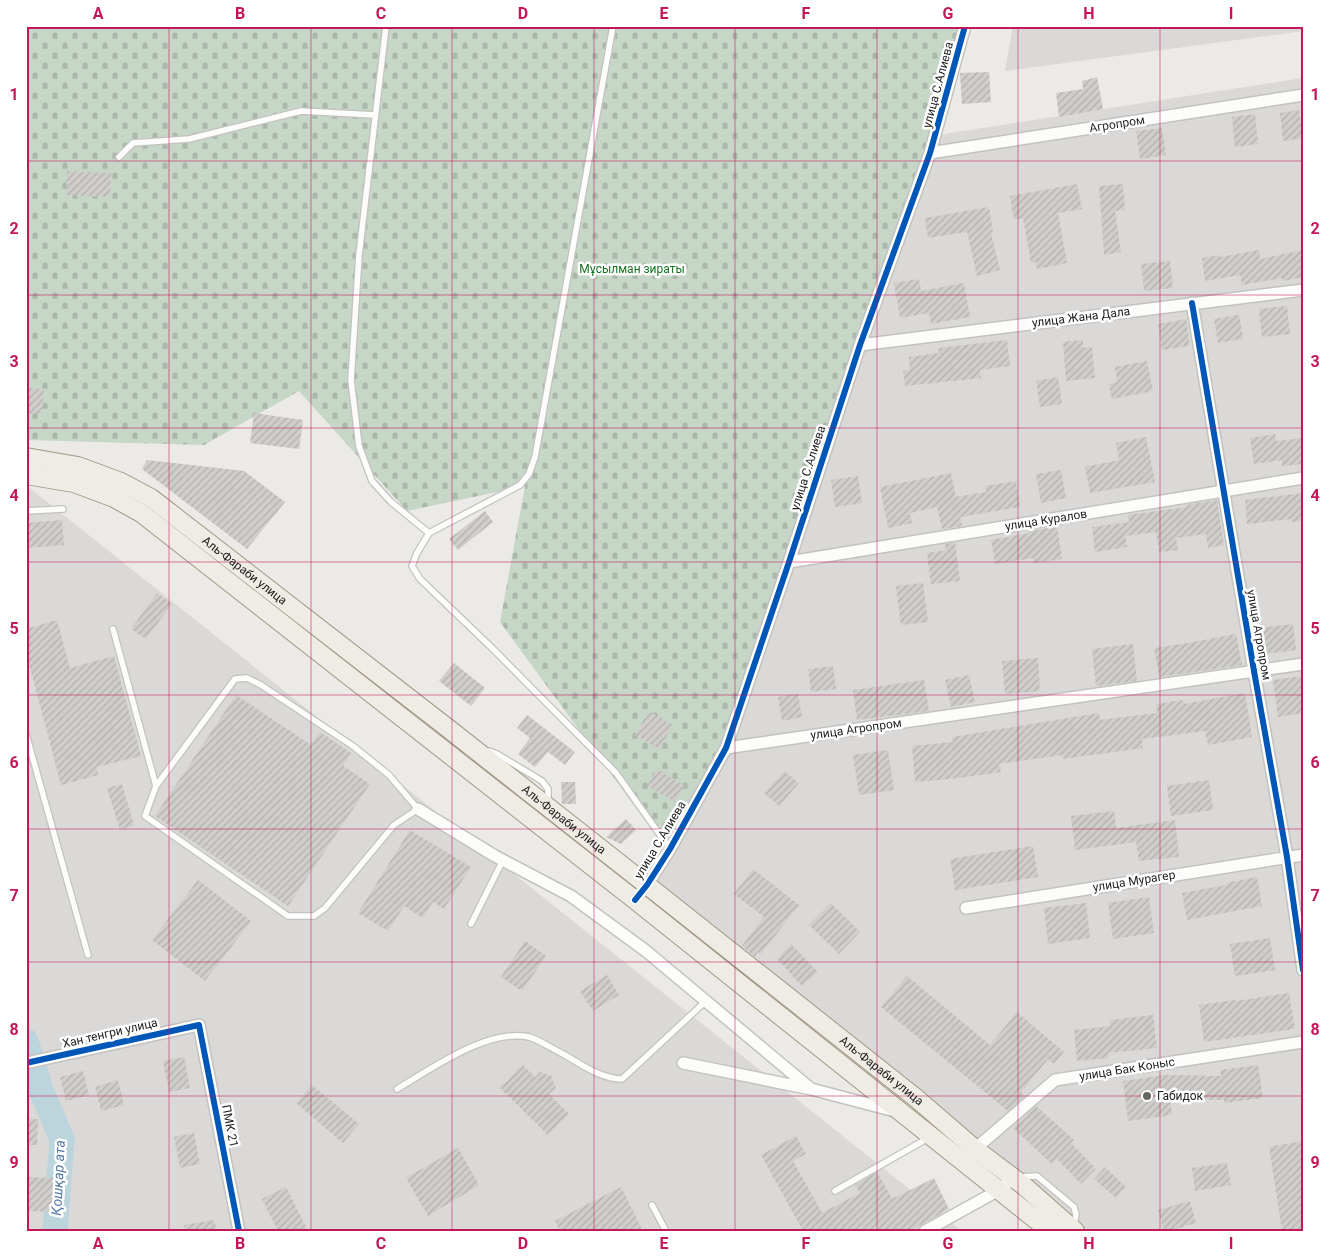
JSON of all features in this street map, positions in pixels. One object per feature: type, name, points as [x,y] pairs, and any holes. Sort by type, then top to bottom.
[{"type":"main road","name":"Аль-Фараби улица","points":[[26,457],[78,466],[121,482],[151,498],[648,885],[916,1098],[1074,1230]]},
{"type":"main road","name":"Аль-Фараби улица","points":[[26,475],[74,483],[114,498],[142,513],[635,900],[1050,1231]]},
{"type":"street","name":"улица С.Алиева","points":[[635,900],[648,885],[670,849],[726,748],[860,345],[930,153],[966,26]]},
{"type":"street","name":"Агропром","points":[[930,153],[1303,95]]},
{"type":"street","name":"улица Жана Дала","points":[[860,345],[1303,290]]},
{"type":"street","name":"улица Агропром","points":[[1192,303],[1287,857],[1303,970]]},
{"type":"street","name":"улица Куралов","points":[[789,562],[1303,478]]},
{"type":"street","name":"улица Агропром","points":[[726,748],[1303,664]]},
{"type":"street","points":[[418,809],[502,860],[571,896],[646,951],[811,1089]]},
{"type":"street","name":"улица Мурагер","points":[[966,908],[1303,855]]},
{"type":"street","name":"Хан тенгри улица","points":[[26,1063],[199,1025]]},
{"type":"street","name":"ПМК 21","points":[[199,1025],[239,1231]]},
{"type":"street","name":"улица Бак Коныс","points":[[975,1149],[1055,1080],[1303,1042]]},
{"type":"street","points":[[683,1063],[811,1089],[902,1112]]},
{"type":"street","points":[[925,1231],[999,1190],[1013,1178]]},
{"type":"lane","points":[[386,26],[359,255],[351,380],[359,446],[372,482],[391,502],[429,533]]},
{"type":"lane","points":[[613,26],[535,457],[529,474],[520,485],[429,533],[417,553],[412,566],[420,579],[499,655],[616,773],[670,849]]},
{"type":"lane","points":[[119,157],[133,143],[189,139],[301,111],[375,115]]},
{"type":"lane","points":[[26,511],[63,509]]},
{"type":"lane","points":[[113,629],[156,786]]},
{"type":"lane","points":[[235,678],[247,678],[261,685],[353,746],[389,775],[418,809],[394,825],[325,908],[314,916],[288,916],[145,816],[156,786],[235,678]]},
{"type":"lane","points":[[26,734],[88,955]]},
{"type":"lane","points":[[471,924],[502,860]]},
{"type":"lane","points":[[397,1089],[478,1043],[515,1036],[530,1038],[601,1074],[614,1079],[622,1078],[706,1001]]},
{"type":"lane","points":[[834,1191],[932,1136]]},
{"type":"lane","points":[[652,1205],[666,1231]]},
{"type":"shaded area","points":[[1013,26],[1303,26],[1303,31],[1005,71]]},
{"type":"shaded area","points":[[1303,78],[1303,1231],[1065,1231],[1017,1187],[763,989],[644,892],[731,708],[925,137]]},
{"type":"shaded area","points":[[26,485],[962,1231],[26,1231]]},
{"type":"green space","name":"Мұсылман зираты","points":[[26,26],[965,26],[930,153],[726,748],[671,856],[500,622],[525,486],[407,511],[299,391],[204,445],[26,440]]},
{"type":"building","points":[[989,72],[991,102],[962,104],[960,73]]},
{"type":"building","points":[[1097,77],[1103,109],[1059,117],[1056,93],[1083,89],[1082,81]]},
{"type":"building","points":[[1299,110],[1303,138],[1283,141],[1280,113]]},
{"type":"building","points":[[1255,114],[1258,144],[1235,147],[1232,117]]},
{"type":"building","points":[[1162,128],[1166,155],[1140,159],[1136,131]]},
{"type":"building","points":[[67,171],[111,173],[110,197],[66,195]]},
{"type":"building","points":[[1077,184],[1082,209],[1058,213],[1067,263],[1037,269],[1036,262],[1031,263],[1023,218],[1014,220],[1010,196]]},
{"type":"building","points":[[1123,184],[1125,210],[1115,211],[1121,252],[1104,255],[1099,186]]},
{"type":"building","points":[[989,207],[993,232],[991,233],[1000,270],[977,276],[967,232],[928,238],[925,218]]},
{"type":"building","points":[[1259,250],[1260,259],[1303,250],[1303,277],[1282,281],[1282,278],[1242,285],[1240,275],[1205,281],[1202,258],[1220,255],[1220,257]]},
{"type":"building","points":[[1170,261],[1173,288],[1144,291],[1141,264]]},
{"type":"building","points":[[919,279],[921,291],[964,283],[970,317],[931,324],[929,313],[900,318],[894,283]]},
{"type":"building","points":[[1287,306],[1290,334],[1262,337],[1259,309]]},
{"type":"building","points":[[1239,315],[1243,339],[1218,343],[1214,319]]},
{"type":"building","points":[[1186,319],[1190,346],[1162,350],[1158,324]]},
{"type":"building","points":[[1007,340],[1010,366],[980,370],[981,378],[905,386],[903,371],[910,370],[909,357],[939,353],[938,348]]},
{"type":"building","points":[[1083,340],[1083,348],[1092,347],[1095,378],[1066,381],[1063,342]]},
{"type":"building","points":[[1147,361],[1153,391],[1112,399],[1109,384],[1117,382],[1115,367]]},
{"type":"building","points":[[1058,377],[1062,404],[1040,407],[1036,381]]},
{"type":"building","points":[[26,388],[44,389],[42,414],[26,413]]},
{"type":"building","points":[[254,413],[303,420],[299,449],[250,443]]},
{"type":"building","points":[[1275,434],[1276,441],[1303,438],[1303,464],[1282,466],[1282,460],[1254,464],[1250,438]]},
{"type":"building","points":[[1146,437],[1155,482],[1090,493],[1085,467],[1119,460],[1116,443]]},
{"type":"building","points":[[147,460],[244,471],[285,502],[247,549],[142,469]]},
{"type":"building","points":[[1061,470],[1066,498],[1041,503],[1036,474]]},
{"type":"building","points":[[951,473],[956,497],[986,492],[985,486],[1016,481],[1020,507],[960,517],[962,526],[942,529],[937,507],[910,513],[912,523],[888,528],[880,487]]},
{"type":"building","points":[[858,476],[862,503],[835,507],[831,480]]},
{"type":"building","points":[[1303,493],[1303,520],[1292,522],[1291,519],[1247,524],[1245,500]]},
{"type":"building","points":[[1217,500],[1224,545],[1208,548],[1206,534],[1176,538],[1178,550],[1159,552],[1156,532],[1125,536],[1127,547],[1095,552],[1092,527],[1129,522],[1128,515],[1187,507],[1187,505]]},
{"type":"building","points":[[485,511],[493,522],[458,550],[449,539]]},
{"type":"building","points":[[62,520],[64,545],[26,548],[26,523]]},
{"type":"building","points":[[1057,527],[1062,559],[1033,563],[1033,558],[995,564],[991,540]]},
{"type":"building","points":[[955,542],[960,581],[931,584],[927,553],[946,550],[945,544]]},
{"type":"building","points":[[923,583],[928,622],[901,625],[896,586]]},
{"type":"building","points":[[157,593],[172,604],[146,639],[131,629]]},
{"type":"building","points":[[57,620],[70,668],[114,656],[141,756],[96,767],[98,775],[61,785],[26,652],[26,629]]},
{"type":"building","points":[[1293,624],[1296,650],[1260,655],[1256,628]]},
{"type":"building","points":[[1236,634],[1242,665],[1159,677],[1154,648]]},
{"type":"building","points":[[1133,644],[1137,681],[1096,686],[1092,649]]},
{"type":"building","points":[[1038,658],[1040,691],[1005,694],[1002,661]]},
{"type":"building","points":[[454,663],[485,688],[471,706],[439,681]]},
{"type":"building","points":[[833,666],[836,689],[811,692],[808,669]]},
{"type":"building","points":[[969,675],[975,702],[951,707],[945,680]]},
{"type":"building","points":[[1303,676],[1303,713],[1278,717],[1273,680]]},
{"type":"building","points":[[924,680],[929,711],[857,720],[853,690]]},
{"type":"building","points":[[1245,693],[1252,737],[1208,745],[1205,731],[1142,739],[1143,748],[1063,759],[1063,755],[999,764],[1001,772],[915,782],[912,746],[953,742],[952,737],[1099,713],[1100,720],[1157,713],[1156,704],[1183,700],[1184,704]]},
{"type":"building","points":[[798,694],[802,717],[782,721],[778,697]]},
{"type":"building","points":[[236,695],[311,745],[320,732],[351,753],[343,766],[370,784],[288,906],[155,816]]},
{"type":"building","points":[[649,711],[673,725],[659,749],[635,735]]},
{"type":"building","points":[[527,715],[575,752],[565,765],[548,752],[535,767],[518,754],[530,738],[517,728]]},
{"type":"building","points":[[888,750],[894,790],[859,795],[853,755]]},
{"type":"building","points":[[657,769],[685,786],[675,802],[647,786]]},
{"type":"building","points":[[784,771],[799,783],[779,806],[764,793]]},
{"type":"building","points":[[1209,780],[1213,810],[1171,816],[1167,786]]},
{"type":"building","points":[[561,782],[575,782],[576,804],[562,804]]},
{"type":"building","points":[[122,784],[134,825],[120,830],[107,788]]},
{"type":"building","points":[[1114,811],[1116,828],[1175,820],[1179,857],[1139,861],[1136,842],[1075,850],[1071,816]]},
{"type":"building","points":[[626,819],[636,830],[621,844],[606,837]]},
{"type":"building","points":[[410,830],[471,867],[444,909],[433,902],[423,918],[404,906],[388,931],[358,913]]},
{"type":"building","points":[[1033,846],[1038,877],[955,890],[950,859]]},
{"type":"building","points":[[753,869],[799,905],[760,955],[758,952],[755,957],[742,946],[764,917],[734,894]]},
{"type":"building","points":[[1257,877],[1262,906],[1187,920],[1182,893]]},
{"type":"building","points":[[198,880],[251,921],[205,981],[152,940]]},
{"type":"building","points":[[1149,897],[1154,933],[1113,939],[1108,903]]},
{"type":"building","points":[[831,903],[860,932],[839,954],[809,925]]},
{"type":"building","points":[[1086,903],[1090,938],[1048,944],[1044,908]]},
{"type":"building","points":[[1270,938],[1275,970],[1235,976],[1230,944]]},
{"type":"building","points":[[525,941],[546,956],[522,991],[501,977]]},
{"type":"building","points":[[791,944],[818,972],[802,986],[777,959]]},
{"type":"building","points":[[607,975],[619,995],[593,1011],[580,991]]},
{"type":"building","points":[[907,976],[990,1045],[1017,1012],[1064,1052],[1054,1064],[1048,1059],[1021,1092],[1025,1096],[1008,1111],[881,1007]]},
{"type":"building","points":[[1289,993],[1295,1029],[1204,1042],[1199,1005]]},
{"type":"building","points":[[1153,1015],[1157,1048],[1108,1053],[1109,1058],[1077,1061],[1074,1030],[1110,1026],[1110,1020]]},
{"type":"building","points":[[184,1057],[190,1088],[169,1092],[163,1061]]},
{"type":"building","points":[[523,1065],[535,1077],[540,1072],[551,1076],[556,1088],[549,1094],[569,1114],[548,1135],[500,1088]]},
{"type":"building","points":[[1258,1065],[1263,1098],[1225,1103],[1224,1100],[1170,1099],[1172,1115],[1128,1121],[1123,1081],[1166,1075],[1221,1076],[1220,1070]]},
{"type":"building","points":[[83,1071],[89,1095],[66,1101],[60,1077]]},
{"type":"building","points":[[118,1080],[124,1105],[101,1111],[95,1087]]},
{"type":"building","points":[[312,1085],[359,1124],[343,1143],[296,1103]]},
{"type":"building","points":[[1036,1106],[1074,1140],[1071,1143],[1096,1169],[1081,1184],[1057,1159],[1052,1164],[1013,1128]]},
{"type":"building","points":[[26,1119],[38,1119],[37,1145],[26,1145]]},
{"type":"building","points":[[194,1133],[200,1164],[180,1168],[174,1137]]},
{"type":"building","points":[[796,1136],[806,1154],[793,1161],[822,1213],[860,1193],[855,1185],[877,1172],[892,1199],[934,1178],[949,1209],[910,1231],[803,1231],[761,1155]]},
{"type":"building","points":[[1303,1141],[1303,1231],[1282,1231],[1269,1147]]},
{"type":"building","points":[[458,1148],[479,1185],[428,1216],[406,1178]]},
{"type":"building","points":[[1227,1163],[1231,1185],[1195,1191],[1192,1168]]},
{"type":"building","points":[[1105,1167],[1126,1187],[1116,1198],[1094,1179]]},
{"type":"building","points":[[26,1177],[54,1178],[53,1212],[26,1211]]},
{"type":"building","points":[[286,1187],[308,1231],[278,1231],[262,1199]]},
{"type":"building","points":[[621,1187],[643,1231],[560,1231],[555,1221]]},
{"type":"building","points":[[1190,1201],[1196,1223],[1164,1231],[1158,1210]]},
{"type":"building","points":[[214,1220],[217,1231],[185,1231],[184,1225]]},
{"type":"waterway","name":"Қошқар ата","points":[[26,1041],[41,1090],[62,1139],[55,1231]]},
{"type":"cycle path","points":[[635,900],[670,849],[726,748],[860,345],[930,153],[965,26]]},
{"type":"cycle path","points":[[1192,303],[1287,857],[1303,970]]},
{"type":"cycle path","points":[[26,1063],[199,1025],[239,1231]]},
{"type":"place","name":"Габидок","points":[[1147,1096]]}]
